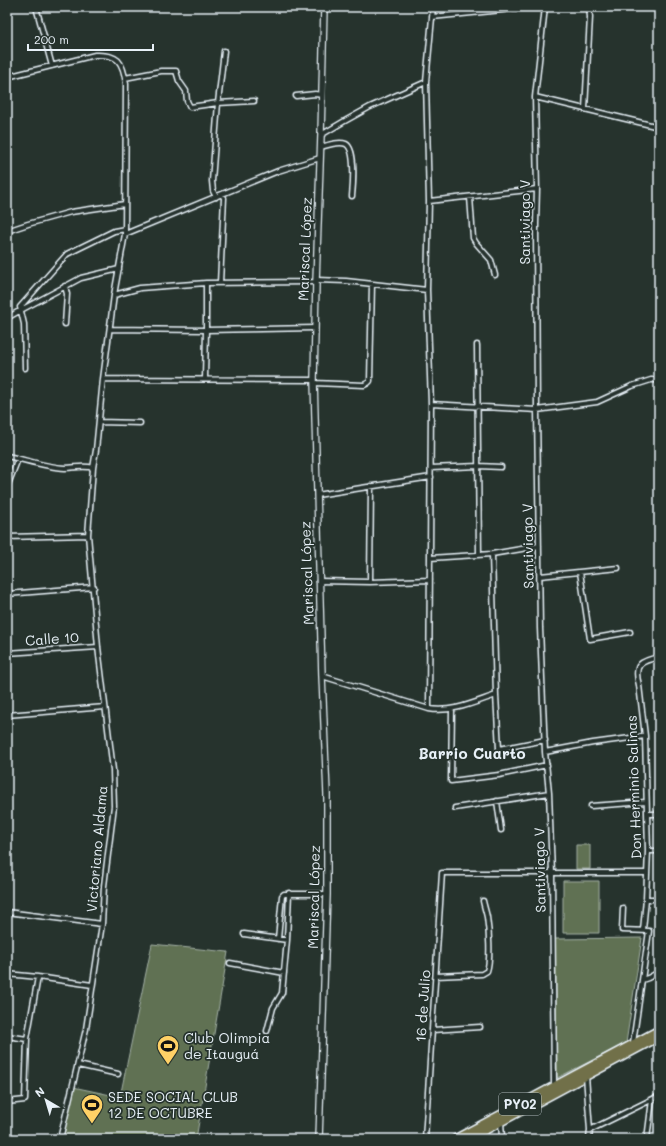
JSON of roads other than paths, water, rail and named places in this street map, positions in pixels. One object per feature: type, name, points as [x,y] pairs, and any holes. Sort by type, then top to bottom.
[{"type":"highway","name":"PY02","points":[[454,1139],[659,1030]]},
{"type":"highway","name":"PY02","points":[[468,1139],[659,1037]]},
{"type":"street","points":[[36,7],[52,66]]},
{"type":"street","name":"Mariscal López","points":[[319,1139],[327,894],[327,794],[319,581],[314,381],[324,7]]},
{"type":"street","points":[[429,709],[431,404],[427,290],[429,201],[426,82],[433,7]]},
{"type":"street","points":[[432,17],[533,7]]},
{"type":"street","name":"Santiviago V","points":[[545,7],[535,97],[537,189],[537,410],[540,628],[552,873],[554,1086]]},
{"type":"street","points":[[585,109],[590,17],[589,7]]},
{"type":"street","points":[[216,197],[213,191],[212,181],[224,51]]},
{"type":"street","points":[[7,77],[95,55],[105,55],[114,56],[118,60],[125,78],[176,71],[179,81],[186,91],[187,101],[190,107],[218,103],[254,101]]},
{"type":"street","name":"Victoriano Aldama","points":[[60,1139],[86,1029],[102,924],[104,886],[114,806],[113,770],[98,648],[94,587],[88,535],[93,468],[103,379],[114,294],[125,234],[125,78]]},
{"type":"street","points":[[321,135],[370,107],[426,82]]},
{"type":"street","points":[[296,96],[315,94],[322,95]]},
{"type":"street","points":[[535,97],[659,127]]},
{"type":"street","points":[[321,147],[334,144],[343,144],[350,148],[353,172],[352,196]]},
{"type":"street","points":[[125,234],[278,171],[320,158]]},
{"type":"street","points":[[429,201],[537,189]]},
{"type":"street","points":[[220,283],[224,198],[222,194]]},
{"type":"street","points":[[470,196],[473,238],[491,260],[495,275]]},
{"type":"street","points":[[7,231],[71,212],[125,204]]},
{"type":"street","points":[[25,368],[24,324],[20,307],[67,254],[114,231],[125,229]]},
{"type":"street","points":[[7,318],[81,278],[119,269]]},
{"type":"street","points":[[114,294],[140,288],[206,283],[316,281],[372,284],[427,290]]},
{"type":"street","points":[[205,378],[206,283]]},
{"type":"street","points":[[103,379],[205,378],[368,384],[370,381],[372,284]]},
{"type":"street","points":[[65,286],[67,294],[65,324]]},
{"type":"street","points":[[110,329],[206,330],[315,328]]},
{"type":"street","points":[[477,345],[479,555]]},
{"type":"street","points":[[431,404],[537,410],[597,402],[632,386],[651,380],[659,380]]},
{"type":"street","points":[[99,422],[140,423]]},
{"type":"street","points":[[7,456],[55,467],[66,468],[84,466],[93,468]]},
{"type":"street","points":[[7,487],[18,459]]},
{"type":"street","points":[[430,468],[478,466],[501,467]]},
{"type":"street","points":[[317,495],[430,476]]},
{"type":"street","points":[[370,582],[371,486]]},
{"type":"street","points":[[7,537],[88,535]]},
{"type":"street","points":[[430,558],[492,554],[539,546]]},
{"type":"street","points":[[492,554],[499,749],[545,740]]},
{"type":"street","points":[[540,576],[618,568]]},
{"type":"street","points":[[580,572],[590,639],[630,632]]},
{"type":"street","points":[[319,581],[370,582],[430,580]]},
{"type":"street","points":[[7,594],[94,587]]},
{"type":"street","name":"Calle 10","points":[[7,653],[98,648]]},
{"type":"street","name":"Don Herminio Salinas","points":[[642,980],[648,931],[643,930],[648,851],[645,736],[637,671],[640,664],[646,660],[659,657]]},
{"type":"street","points":[[322,676],[429,709],[437,710],[452,709],[496,695]]},
{"type":"street","points":[[7,715],[105,706]]},
{"type":"street","points":[[452,709],[451,780],[495,776],[547,765]]},
{"type":"street","points":[[546,752],[593,743],[645,736]]},
{"type":"street","points":[[455,808],[549,793]]},
{"type":"street","points":[[497,801],[501,830]]},
{"type":"street","points":[[591,806],[646,802]]},
{"type":"street","points":[[647,814],[659,814]]},
{"type":"street","points":[[648,851],[659,851]]},
{"type":"street","points":[[552,873],[647,873]]},
{"type":"street","name":"16 de Julio","points":[[425,1139],[442,874],[552,873]]},
{"type":"street","points":[[268,1031],[273,1008],[282,993],[287,940],[289,893]]},
{"type":"street","points":[[278,939],[282,896],[284,894],[327,894]]},
{"type":"street","points":[[646,899],[659,899]]},
{"type":"street","points":[[436,976],[482,974],[487,971],[488,932],[487,916],[483,901]]},
{"type":"street","points":[[623,908],[622,930],[643,930]]},
{"type":"street","points":[[7,912],[102,924]]},
{"type":"street","points":[[244,934],[287,940]]},
{"type":"street","points":[[230,963],[284,973]]},
{"type":"street","points":[[633,1043],[642,980],[659,972]]},
{"type":"street","points":[[7,974],[38,977],[92,986]]},
{"type":"street","points":[[7,1102],[25,1100],[27,1039],[38,977]]},
{"type":"street","points":[[432,1030],[480,1027]]},
{"type":"street","points":[[7,1036],[27,1039]]},
{"type":"street","points":[[78,1064],[118,1074]]},
{"type":"street","points":[[586,1076],[590,1130],[589,1139]]},
{"type":"street","points":[[590,1130],[659,1096]]},
{"type":"street","points":[[647,1139],[652,1100]]},
{"type":"street","points":[[501,1122],[502,1139]]},
{"type":"place","name":"Club Olimpia de Itauguá","points":[[168,1066]]},
{"type":"place","name":"SEDE SOCIAL CLUB 12 DE OCTUBRE","points":[[92,1124]]},
{"type":"district","name":"Barrio Cuarto","points":[[472,754]]}]
